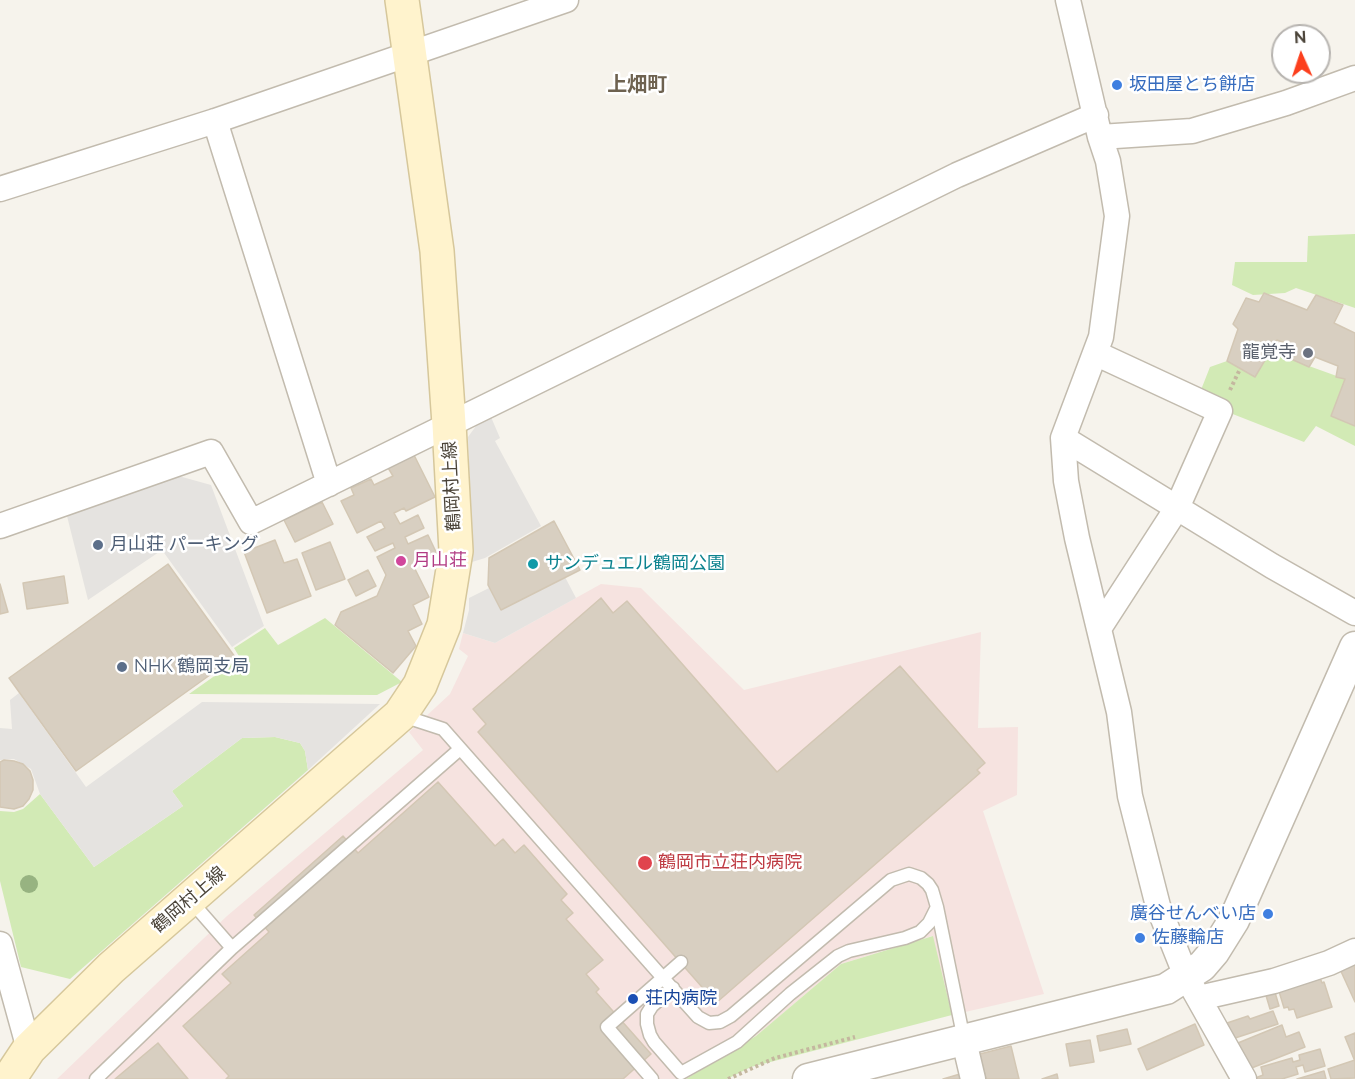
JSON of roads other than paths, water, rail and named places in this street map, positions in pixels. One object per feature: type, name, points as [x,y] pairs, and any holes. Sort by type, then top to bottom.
[{"type":"main road","name":"鶴岡村上線","points":[[9,1079],[28,1049],[111,968],[399,715],[420,685],[444,625],[456,551],[449,424],[437,251],[402,0]]},
{"type":"street","points":[[0,189],[215,121],[409,52],[566,0]]},
{"type":"street","points":[[1068,0],[1108,161],[1117,216],[1101,337],[1063,438],[1066,481],[1077,538],[1119,712],[1130,796],[1158,906],[1192,987],[1244,1079]]},
{"type":"street","points":[[0,526],[211,452],[251,522],[957,175],[1098,126],[1192,131],[1286,103],[1355,78]]},
{"type":"street","points":[[215,121],[329,484]]},
{"type":"street","points":[[1095,353],[1220,411],[1177,508],[1100,627]]},
{"type":"street","points":[[1063,438],[1272,566],[1355,613]]},
{"type":"street","points":[[1192,987],[1202,966],[1214,952],[1234,920],[1355,647]]},
{"type":"street","points":[[0,944],[28,1049]]},
{"type":"street","points":[[808,1079],[1166,989],[1274,981],[1329,963],[1355,951]]},
{"type":"street","points":[[964,1041],[973,1079]]},
{"type":"lane","points":[[399,715],[443,729],[663,978],[699,1017],[709,1023],[720,1022],[731,1016],[891,880],[909,874],[921,878],[932,890],[937,907],[964,1041]]},
{"type":"lane","points":[[96,1079],[232,948],[460,749]]},
{"type":"lane","points":[[190,900],[232,948]]},
{"type":"lane","points":[[673,988],[652,1006],[647,1014],[650,1035],[677,1076],[737,1042],[790,994],[838,956],[849,951],[906,938],[920,932],[929,923],[937,907]]},
{"type":"lane","points":[[652,1079],[607,1027],[681,962]]},
{"type":"place","name":"坂田屋とち餅店","points":[[1117,85]]},
{"type":"place","name":"龍覚寺","points":[[1308,353]]},
{"type":"place","name":"月山荘 パーキング","points":[[98,545]]},
{"type":"place","name":"月山荘","points":[[401,561]]},
{"type":"place","name":"サンデュエル鶴岡公園","points":[[533,564]]},
{"type":"place","name":"NHK 鶴岡支局","points":[[122,667]]},
{"type":"place","name":"鶴岡市立荘内病院","points":[[645,863]]},
{"type":"place","name":"廣谷せんべい店","points":[[1268,914]]},
{"type":"place","name":"佐藤輪店","points":[[1140,938]]},
{"type":"place","name":"荘内病院","points":[[633,999]]},
{"type":"district","name":"上畑町","points":[[637,85]]}]
